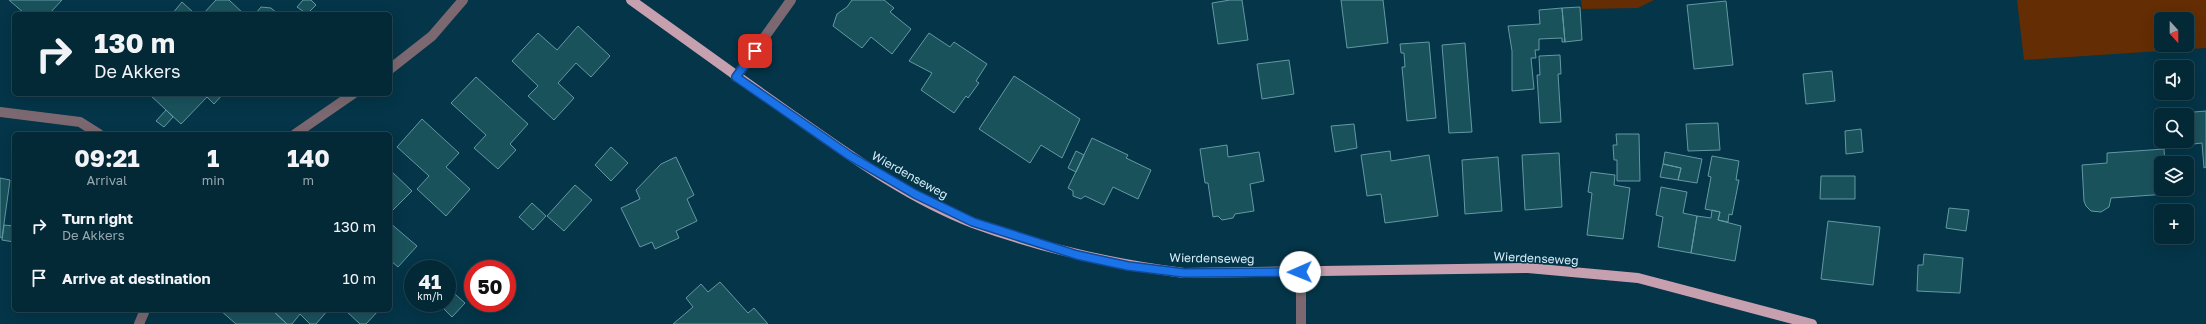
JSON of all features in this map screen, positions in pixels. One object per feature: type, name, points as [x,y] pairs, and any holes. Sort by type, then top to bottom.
[{"type":"main road","name":"Wierdenseweg","points":[[631,0],[736,77],[850,156],[915,194],[973,222],[1077,255],[1128,266],[1184,273],[1528,268],[1638,278],[1812,324]]},
{"type":"street","points":[[392,67],[432,36],[463,0]]},
{"type":"street","points":[[736,77],[791,0]]},
{"type":"street","points":[[298,132],[350,96]]},
{"type":"street","points":[[0,112],[80,122],[96,132]]},
{"type":"street","points":[[1300,272],[1301,324]]},
{"type":"street","points":[[139,324],[144,312]]},
{"type":"shaded area","points":[[1581,0],[1654,0],[1638,8],[1582,9]]},
{"type":"shaded area","points":[[2017,0],[2206,0],[2206,48],[2194,49],[2194,12],[2154,12],[2154,51],[2024,60]]},
{"type":"building","points":[[9,0],[62,0],[51,12],[23,12]]},
{"type":"building","points":[[216,0],[229,0],[242,12],[205,12]]},
{"type":"building","points":[[303,0],[311,0],[316,5],[309,12],[304,12],[297,7]]},
{"type":"building","points":[[852,0],[884,0],[894,8],[890,12],[911,29],[892,54],[871,37],[862,48],[833,26],[837,14],[847,7]]},
{"type":"building","points":[[1242,0],[1248,40],[1218,44],[1212,3]]},
{"type":"building","points":[[1341,0],[1383,0],[1388,43],[1347,48]]},
{"type":"building","points":[[1726,1],[1733,65],[1694,69],[1687,5]]},
{"type":"building","points":[[182,2],[193,12],[174,12]]},
{"type":"building","points":[[261,7],[271,8],[276,12],[257,12]]},
{"type":"building","points":[[1580,7],[1582,40],[1565,42],[1562,8]]},
{"type":"building","points":[[1562,8],[1565,42],[1562,42],[1562,38],[1539,39],[1539,50],[1535,50],[1536,58],[1531,58],[1534,89],[1512,91],[1512,51],[1508,26],[1540,24],[1539,10]]},
{"type":"building","points":[[578,26],[610,56],[591,77],[576,63],[558,83],[574,98],[554,120],[528,96],[538,86],[512,61],[538,33],[557,50]]},
{"type":"building","points":[[929,33],[950,47],[954,42],[987,64],[976,81],[979,83],[968,98],[966,96],[954,113],[921,90],[932,73],[909,61]]},
{"type":"building","points":[[1429,42],[1436,118],[1407,121],[1402,67],[1405,67],[1404,53],[1401,53],[1400,44]]},
{"type":"building","points":[[1465,43],[1472,132],[1449,133],[1442,45]]},
{"type":"building","points":[[1560,55],[1561,74],[1558,74],[1561,122],[1540,123],[1537,75],[1540,75],[1539,56]]},
{"type":"building","points":[[1289,60],[1294,94],[1262,99],[1257,64]]},
{"type":"building","points":[[1832,71],[1835,101],[1806,104],[1803,74]]},
{"type":"building","points":[[1014,76],[1080,119],[1062,158],[1041,145],[1030,163],[979,129]]},
{"type":"building","points":[[476,77],[528,124],[510,144],[516,150],[498,169],[474,148],[486,135],[451,103]]},
{"type":"building","points":[[151,96],[206,96],[207,97],[181,124]]},
{"type":"building","points":[[206,96],[221,96],[214,104]]},
{"type":"building","points":[[166,110],[173,117],[164,127],[156,121]]},
{"type":"building","points":[[2206,111],[2206,167],[2204,168],[2202,143],[2194,144],[2194,112]]},
{"type":"building","points":[[422,119],[459,153],[446,167],[470,189],[446,216],[417,189],[429,176],[397,147]]},
{"type":"building","points":[[1718,123],[1720,150],[1688,151],[1686,124]]},
{"type":"building","points":[[1354,124],[1357,148],[1335,152],[1331,126]]},
{"type":"building","points":[[1861,129],[1863,152],[1846,154],[1845,131]]},
{"type":"building","points":[[1616,134],[1639,134],[1640,181],[1617,181],[1617,160],[1614,160],[1613,145],[1617,145]]},
{"type":"building","points":[[1092,138],[1128,155],[1126,158],[1151,170],[1138,199],[1113,187],[1104,205],[1085,196],[1081,199],[1073,196],[1073,191],[1068,188]]},
{"type":"building","points":[[1227,145],[1228,157],[1259,152],[1264,181],[1250,184],[1254,211],[1235,214],[1233,218],[1222,220],[1218,216],[1213,217],[1208,183],[1205,183],[1200,149]]},
{"type":"building","points":[[611,147],[628,163],[611,181],[595,165]]},
{"type":"building","points":[[2164,149],[2164,156],[2154,156],[2154,195],[2111,198],[2109,207],[2101,212],[2091,211],[2086,206],[2084,201],[2082,165],[2107,163],[2107,153]]},
{"type":"building","points":[[1076,151],[1084,155],[1076,172],[1068,168]]},
{"type":"building","points":[[1390,151],[1391,161],[1429,155],[1438,216],[1385,223],[1381,194],[1367,196],[1361,155]]},
{"type":"building","points":[[1665,152],[1702,159],[1697,183],[1678,180],[1681,168],[1663,164]]},
{"type":"building","points":[[1559,153],[1562,207],[1525,210],[1522,155]]},
{"type":"building","points":[[1712,156],[1739,161],[1736,180],[1739,180],[1732,215],[1729,214],[1728,222],[1718,220],[1720,212],[1705,209],[1711,177],[1708,176]]},
{"type":"building","points":[[676,157],[694,195],[687,199],[697,221],[676,231],[679,238],[655,249],[652,242],[640,247],[621,208],[640,199],[636,190],[661,164]]},
{"type":"building","points":[[1498,157],[1502,211],[1465,214],[1462,160]]},
{"type":"building","points":[[1663,164],[1681,168],[1678,180],[1660,177]]},
{"type":"building","points":[[392,172],[412,191],[392,211]]},
{"type":"building","points":[[1591,172],[1615,175],[1614,185],[1630,188],[1623,239],[1587,235],[1592,193],[1588,192]]},
{"type":"building","points":[[1821,176],[1855,176],[1855,199],[1820,199]]},
{"type":"building","points":[[0,178],[10,180],[2,238],[0,237]]},
{"type":"building","points":[[575,185],[592,200],[564,231],[547,216]]},
{"type":"building","points":[[1661,187],[1687,192],[1683,213],[1697,216],[1691,253],[1658,247],[1663,217],[1656,215]]},
{"type":"building","points":[[532,203],[546,216],[533,230],[519,217]]},
{"type":"building","points":[[1949,208],[1969,210],[1966,231],[1946,228]]},
{"type":"building","points":[[1712,210],[1720,212],[1718,220],[1741,226],[1735,261],[1691,253],[1697,216],[1711,218]]},
{"type":"building","points":[[1828,221],[1880,227],[1873,285],[1821,279]]},
{"type":"building","points":[[4,225],[12,226],[12,242],[2,240]]},
{"type":"building","points":[[392,225],[417,246],[398,267],[392,262]]},
{"type":"building","points":[[1924,254],[1963,258],[1960,293],[1917,291],[1918,265],[1923,265]]},
{"type":"building","points":[[720,282],[748,313],[754,308],[768,324],[673,324],[693,307],[686,298],[701,284],[708,292]]},
{"type":"building","points":[[456,295],[464,302],[464,304],[452,317],[447,312],[456,312]]},
{"type":"building","points":[[222,312],[274,312],[287,324],[236,324]]},
{"type":"building","points":[[274,312],[326,312],[316,324],[310,324],[300,314],[292,324],[287,324]]},
{"type":"building","points":[[347,312],[377,312],[366,324],[360,324]]},
{"type":"route","points":[[755,51],[736,77],[754,88],[850,156],[915,194],[973,222],[1077,255],[1128,266],[1184,273],[1300,272]]}]
